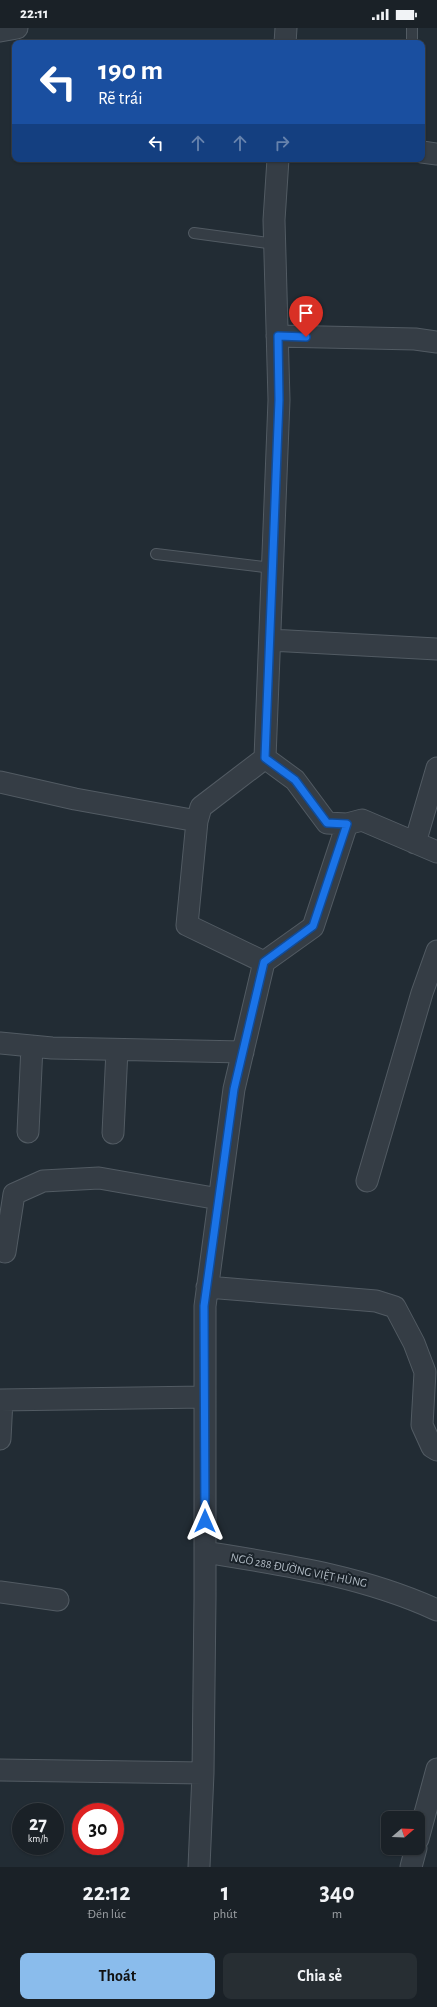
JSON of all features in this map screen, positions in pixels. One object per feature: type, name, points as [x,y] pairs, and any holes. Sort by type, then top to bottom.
[{"type":"street","points":[[0,31],[17,28]]},
{"type":"street","points":[[285,40],[286,28]]},
{"type":"street","points":[[425,152],[437,154]]},
{"type":"street","points":[[265,758],[279,400],[274,220],[278,162]]},
{"type":"street","points":[[278,336],[415,339],[437,342]]},
{"type":"street","points":[[270,640],[437,649]]},
{"type":"street","points":[[264,962],[187,925],[197,821],[201,807],[265,758]]},
{"type":"street","points":[[265,758],[295,780],[327,823],[347,824],[362,820],[437,852]]},
{"type":"street","points":[[415,842],[437,768]]},
{"type":"street","points":[[0,782],[75,800],[197,821]]},
{"type":"street","points":[[199,1867],[203,1773],[205,1552],[204,1306],[234,1089],[264,962],[313,926],[347,824]]},
{"type":"street","points":[[367,1181],[422,993],[437,950]]},
{"type":"street","points":[[0,1043],[117,1050],[243,1052]]},
{"type":"street","points":[[28,1132],[32,1046]]},
{"type":"street","points":[[113,1133],[117,1050]]},
{"type":"street","points":[[5,1252],[14,1194],[43,1181],[99,1178],[219,1199]]},
{"type":"street","points":[[207,1287],[376,1301],[395,1307],[414,1343],[425,1372],[422,1425],[432,1447],[437,1450]]},
{"type":"street","points":[[0,1439],[1,1400],[204,1397]]},
{"type":"street","name":"NGÕ 288 ĐƯỜNG VIỆT HÙNG","points":[[205,1552],[293,1566],[373,1584],[406,1595],[437,1610]]},
{"type":"street","points":[[0,1592],[58,1600]]},
{"type":"street","points":[[425,1813],[437,1769]]},
{"type":"street","points":[[0,1770],[203,1773]]},
{"type":"street","points":[[411,1867],[414,1855]]},
{"type":"lane","points":[[412,28],[412,40]]},
{"type":"lane","points":[[194,233],[275,244]]},
{"type":"lane","points":[[156,554],[272,568]]},
{"type":"route","points":[[205,1521],[204,1306],[234,1089],[264,962],[313,926],[347,824],[327,823],[295,780],[265,758],[279,400],[278,336],[306,337]]}]
